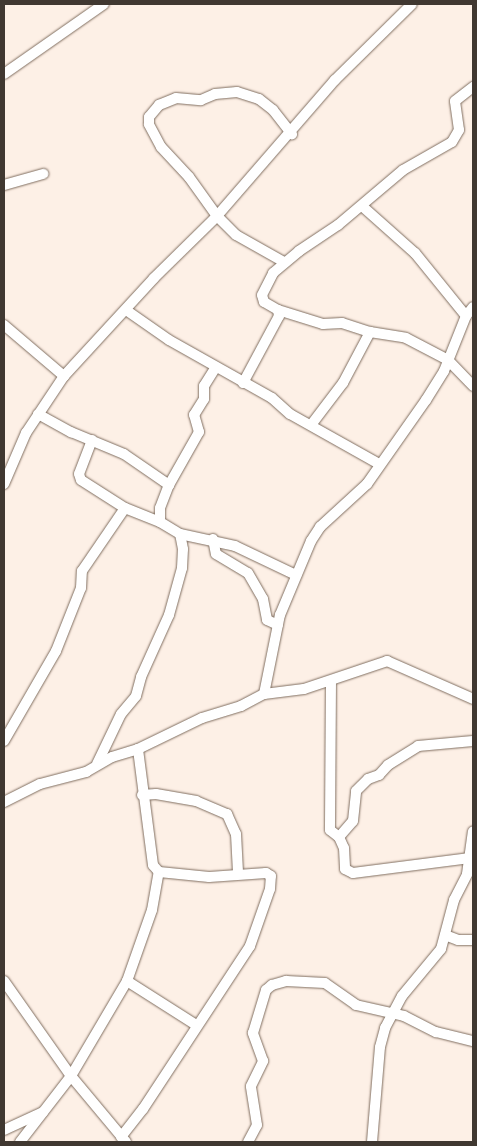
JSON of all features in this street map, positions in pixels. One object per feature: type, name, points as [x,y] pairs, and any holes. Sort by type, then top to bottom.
[{"type":"street","points":[[4,74],[104,4]]},
{"type":"street","points":[[4,484],[26,433],[64,376],[217,216],[292,134],[335,80],[412,4]]},
{"type":"street","points":[[473,86],[455,101],[460,130],[457,137],[403,170],[362,206],[284,262],[273,273],[262,295],[264,302],[278,310],[323,324],[342,323],[370,332],[406,338],[448,360],[473,384]]},
{"type":"street","points":[[284,262],[236,235],[217,216],[189,177],[160,147],[148,124],[153,111],[176,98],[201,100],[215,94],[237,92],[266,105],[292,134]]},
{"type":"street","points":[[4,185],[43,174]]},
{"type":"street","points":[[362,206],[414,253],[466,316]]},
{"type":"street","points":[[264,694],[278,625],[296,574],[320,527],[353,500],[434,388],[466,316],[473,307]]},
{"type":"street","points":[[126,310],[168,340],[379,464]]},
{"type":"street","points":[[243,383],[279,316],[278,310]]},
{"type":"street","points":[[4,325],[64,376]]},
{"type":"street","points":[[311,425],[343,383],[370,332]]},
{"type":"street","points":[[160,522],[160,508],[169,485],[200,432],[194,415],[204,399],[204,386],[216,367]]},
{"type":"street","points":[[38,414],[124,454],[169,485]]},
{"type":"street","points":[[92,440],[79,474],[81,480],[125,508],[160,522],[180,534],[213,539],[296,574]]},
{"type":"street","points":[[4,741],[56,651],[81,588],[82,570],[125,508]]},
{"type":"street","points":[[97,764],[121,714],[136,696],[141,677],[169,615],[182,568],[180,534]]},
{"type":"street","points":[[213,539],[216,554],[248,573],[262,599],[267,620],[278,625]]},
{"type":"street","points":[[4,802],[40,784],[86,772],[97,764],[138,749],[193,721],[240,706],[264,694],[331,681],[387,661],[473,698]]},
{"type":"street","points":[[331,681],[330,830],[340,837]]},
{"type":"street","points":[[470,858],[353,873],[344,868],[340,837],[352,821],[356,791],[368,779],[379,775],[388,765],[418,746],[473,741]]},
{"type":"street","points":[[4,981],[71,1076],[123,1140],[196,1024],[250,946],[270,889],[271,876],[266,873],[238,873],[209,877],[159,872],[153,865],[142,795],[138,749]]},
{"type":"street","points":[[142,795],[156,794],[196,801],[227,814],[236,834],[238,873]]},
{"type":"street","points":[[372,1142],[380,1047],[392,1013],[402,996],[434,959],[445,935],[454,900],[470,873],[473,831]]},
{"type":"street","points":[[20,1142],[71,1076],[127,981],[152,910],[159,872]]},
{"type":"street","points":[[445,935],[473,940]]},
{"type":"street","points":[[127,981],[196,1024]]},
{"type":"street","points":[[248,1142],[257,1125],[251,1086],[263,1061],[253,1033],[266,990],[272,985],[286,981],[324,983],[356,1005],[392,1013],[450,1037],[473,1041]]},
{"type":"street","points":[[4,1130],[44,1112]]}]
